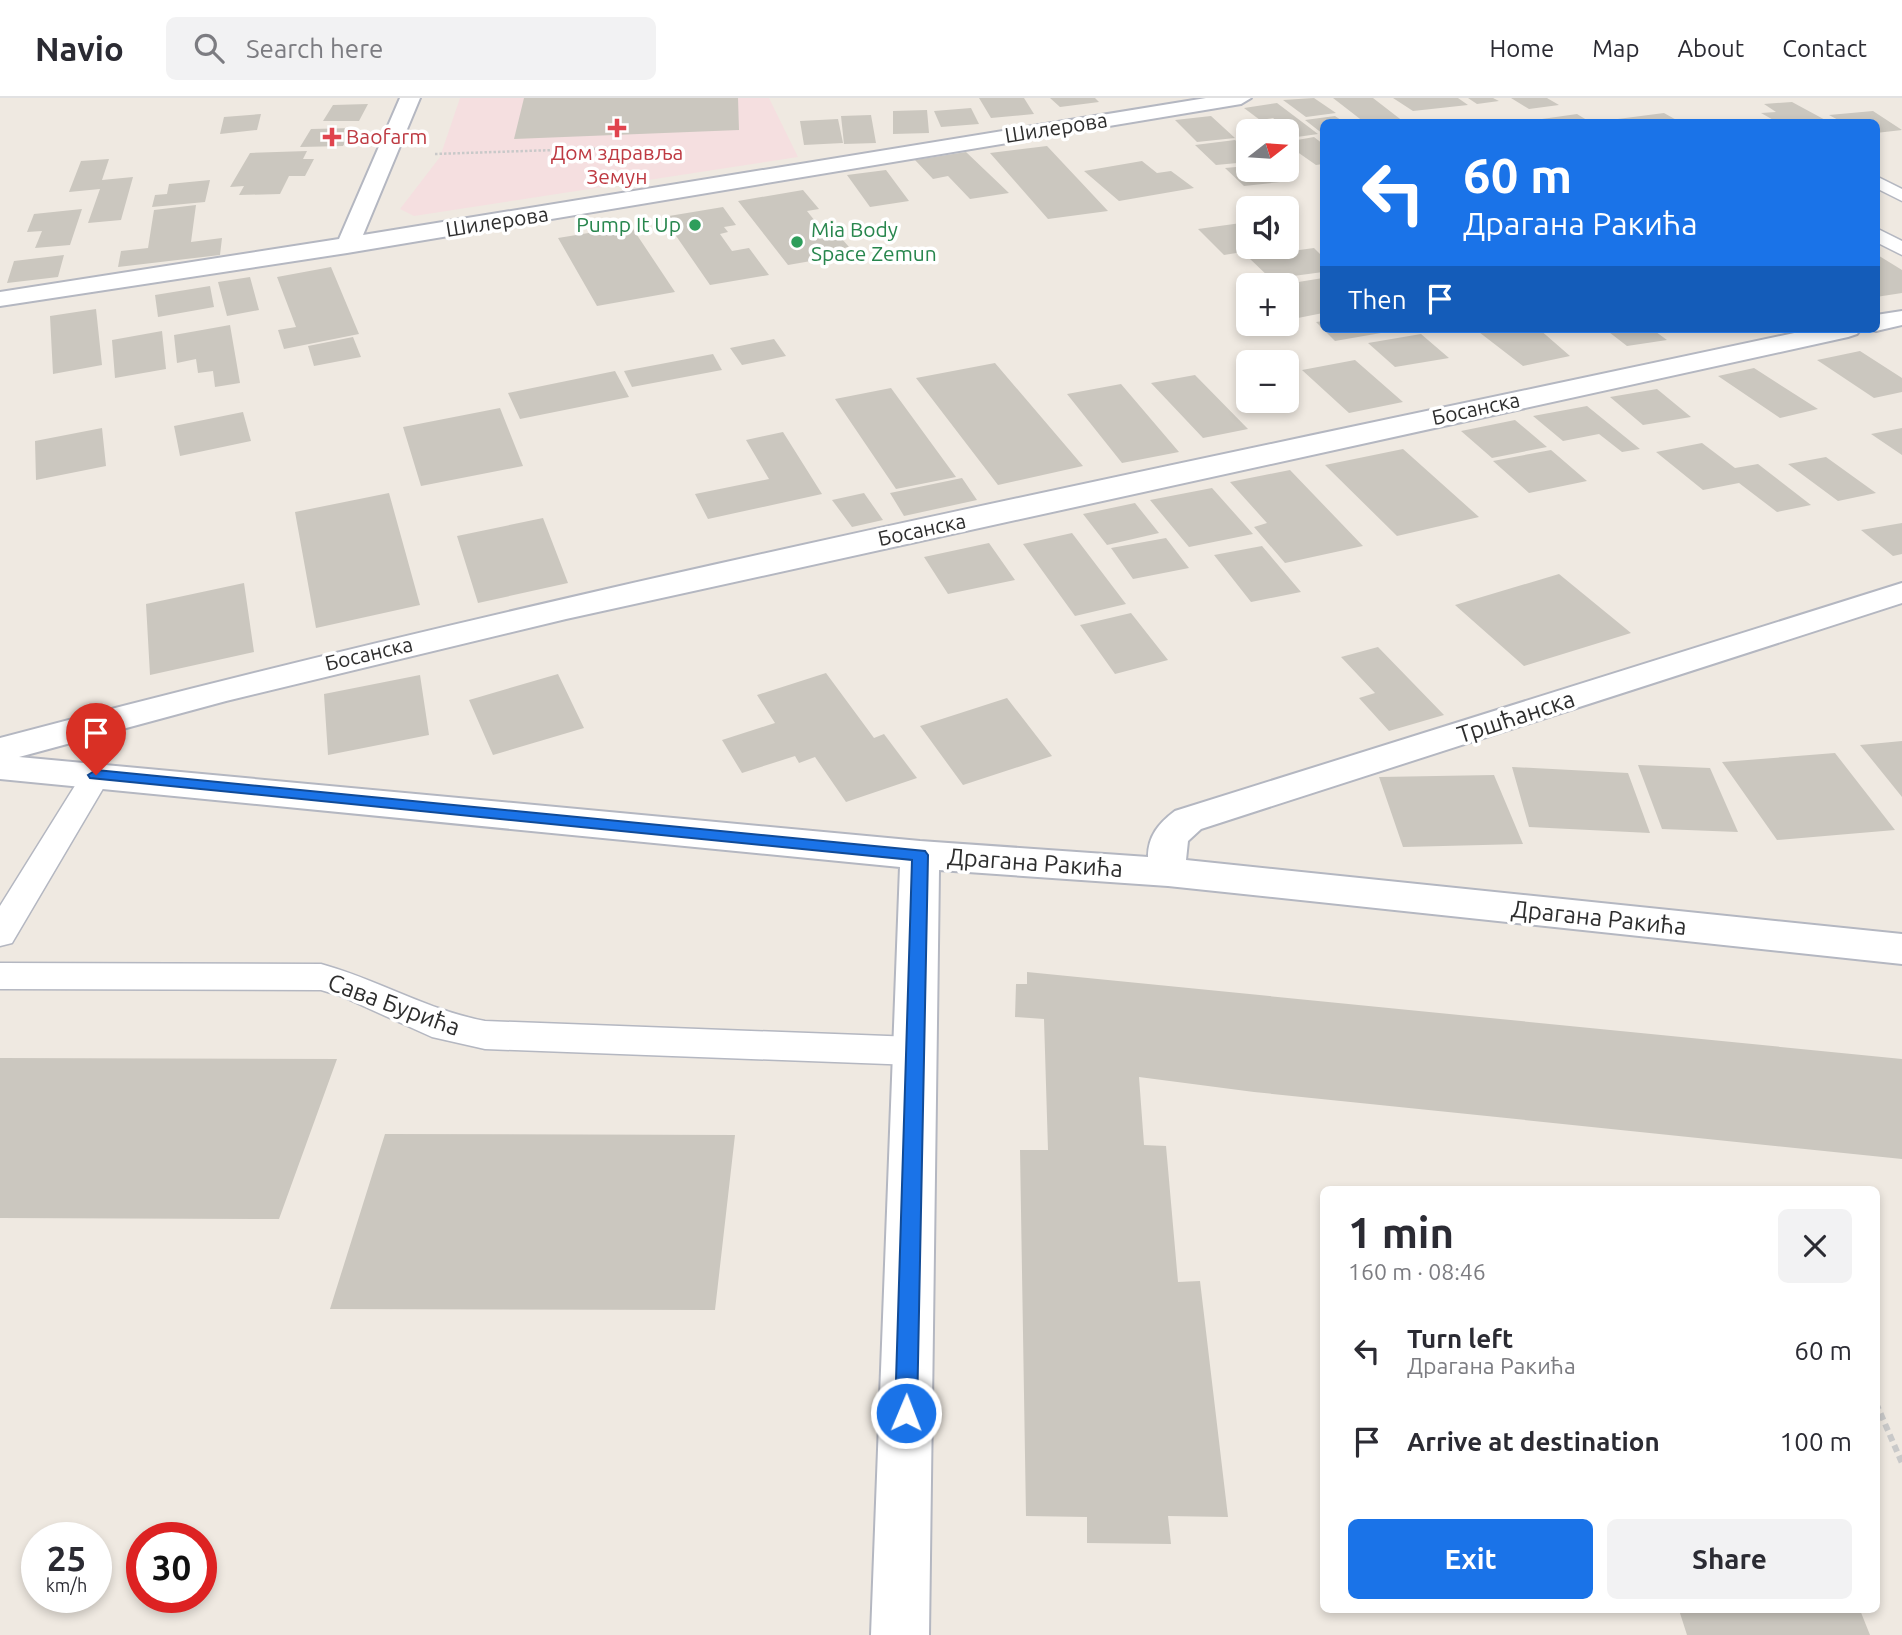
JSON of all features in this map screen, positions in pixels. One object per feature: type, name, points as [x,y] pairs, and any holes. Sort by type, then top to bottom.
[{"type":"street","points":[[348,246],[410,98]]},
{"type":"street","name":"Шилерова","points":[[0,299],[626,201],[1241,98]]},
{"type":"street","points":[[1880,322],[1902,318]]},
{"type":"street","name":"Босанска","points":[[0,750],[184,699],[388,650],[836,549],[1830,333]]},
{"type":"street","name":"Тршћанска","points":[[1168,872],[1166,845],[1172,832],[1188,820],[1902,593]]},
{"type":"street","name":"Драгана Ракића","points":[[0,767],[920,855],[1168,872],[1902,949]]},
{"type":"street","points":[[900,1635],[920,855]]},
{"type":"lane","points":[[1880,183],[1902,195]]},
{"type":"lane","points":[[1880,236],[1902,249]]},
{"type":"lane","points":[[0,933],[96,775]]},
{"type":"lane","name":"Сава Бурића","points":[[0,976],[321,977],[350,985],[444,1027],[485,1035],[914,1051]]},
{"type":"path","points":[[438,144],[434,156],[615,148],[626,201]]},
{"type":"path","points":[[1880,1412],[1902,1463]]},
{"type":"shaded area","name":"Дом здравља Земун","points":[[460,98],[769,98],[798,157],[414,216],[400,209],[440,157]]},
{"type":"building","points":[[524,98],[738,98],[739,130],[514,139]]},
{"type":"building","points":[[979,98],[1024,98],[1034,114],[991,118]]},
{"type":"building","points":[[1050,98],[1095,98],[1099,102],[1060,107]]},
{"type":"building","points":[[1314,98],[1336,113],[1306,117],[1283,100]]},
{"type":"building","points":[[1333,98],[1373,98],[1400,119],[1360,119]]},
{"type":"building","points":[[1393,98],[1458,98],[1468,105],[1413,111]]},
{"type":"building","points":[[1468,98],[1493,98],[1499,101],[1477,104]]},
{"type":"building","points":[[1511,98],[1547,98],[1559,105],[1529,109]]},
{"type":"building","points":[[1792,102],[1823,119],[1772,119],[1761,113],[1776,112],[1764,104]]},
{"type":"building","points":[[1277,103],[1298,119],[1259,119],[1244,108]]},
{"type":"building","points":[[368,104],[359,121],[323,121],[333,105]]},
{"type":"building","points":[[971,108],[979,124],[941,127],[934,111]]},
{"type":"building","points":[[927,110],[929,133],[893,134],[893,111]]},
{"type":"building","points":[[1873,111],[1902,130],[1880,133],[1880,119],[1836,119],[1829,115]]},
{"type":"building","points":[[1664,113],[1675,119],[1618,119]]},
{"type":"building","points":[[261,114],[257,130],[220,134],[224,117]]},
{"type":"building","points":[[1577,114],[1585,119],[1542,119]]},
{"type":"building","points":[[871,115],[876,143],[844,144],[841,116]]},
{"type":"building","points":[[1211,116],[1235,138],[1197,142],[1175,120]]},
{"type":"building","points":[[1335,116],[1340,119],[1320,119],[1320,132],[1305,120]]},
{"type":"building","points":[[838,119],[843,143],[804,145],[800,121]]},
{"type":"building","points":[[1299,120],[1318,134],[1299,137]]},
{"type":"building","points":[[354,128],[343,146],[300,147],[311,129]]},
{"type":"building","points":[[1314,137],[1320,142],[1320,164],[1316,165],[1299,153],[1299,140]]},
{"type":"building","points":[[1235,140],[1236,163],[1216,165],[1195,145]]},
{"type":"building","points":[[1047,146],[1108,211],[1048,219],[990,153]]},
{"type":"building","points":[[307,151],[303,159],[314,159],[305,176],[289,176],[280,194],[239,195],[244,186],[230,187],[250,153]]},
{"type":"building","points":[[966,152],[1009,193],[970,199],[948,176],[933,179],[915,160]]},
{"type":"building","points":[[109,159],[102,180],[133,177],[121,220],[88,223],[100,189],[69,192],[81,161]]},
{"type":"building","points":[[1142,161],[1157,173],[1171,171],[1194,188],[1119,201],[1084,171]]},
{"type":"building","points":[[1236,167],[1236,178],[1225,168]]},
{"type":"building","points":[[886,170],[909,201],[870,207],[847,175]]},
{"type":"building","points":[[210,180],[205,202],[152,207],[155,195],[167,194],[169,184]]},
{"type":"building","points":[[1240,182],[1280,182],[1244,186]]},
{"type":"building","points":[[803,190],[819,209],[807,211],[819,226],[829,224],[849,247],[829,251],[834,257],[788,265],[738,201]]},
{"type":"building","points":[[196,205],[191,242],[222,238],[220,255],[118,267],[121,251],[148,248],[154,210]]},
{"type":"building","points":[[723,207],[736,225],[724,227],[728,232],[720,234],[732,251],[749,248],[769,275],[710,285],[663,217]]},
{"type":"building","points":[[82,209],[70,245],[35,248],[42,231],[27,232],[34,214]]},
{"type":"building","points":[[1236,224],[1236,253],[1224,255],[1198,229]]},
{"type":"building","points":[[631,226],[675,292],[597,306],[558,238]]},
{"type":"building","points":[[1314,248],[1320,254],[1320,272],[1299,275],[1299,273],[1265,273],[1250,259],[1299,259],[1299,250]]},
{"type":"building","points":[[64,255],[58,277],[7,283],[14,261]]},
{"type":"building","points":[[1880,256],[1902,270],[1902,293],[1880,296]]},
{"type":"building","points":[[331,267],[359,334],[284,349],[278,330],[296,327],[277,277]]},
{"type":"building","points":[[250,277],[259,310],[227,316],[218,282]]},
{"type":"building","points":[[1320,278],[1320,314],[1299,318],[1299,282]]},
{"type":"building","points":[[210,286],[214,307],[158,317],[155,295]]},
{"type":"building","points":[[96,309],[102,365],[53,374],[50,316]]},
{"type":"building","points":[[230,325],[240,383],[215,387],[213,371],[198,373],[196,359],[177,363],[174,335]]},
{"type":"building","points":[[162,331],[166,369],[115,378],[112,340]]},
{"type":"building","points":[[1327,333],[1381,333],[1335,341]]},
{"type":"building","points":[[1480,333],[1544,333],[1570,356],[1523,366]]},
{"type":"building","points":[[1610,333],[1657,333],[1667,340],[1627,346]]},
{"type":"building","points":[[1421,334],[1449,358],[1395,367],[1368,343]]},
{"type":"building","points":[[353,337],[361,357],[314,366],[308,346]]},
{"type":"building","points":[[774,339],[786,356],[742,365],[730,348]]},
{"type":"building","points":[[1860,351],[1902,378],[1902,392],[1874,398],[1817,360]]},
{"type":"building","points":[[713,354],[722,370],[632,387],[624,371]]},
{"type":"building","points":[[1355,360],[1403,402],[1349,413],[1302,370]]},
{"type":"building","points":[[995,363],[1083,466],[998,485],[916,378]]},
{"type":"building","points":[[1754,368],[1818,409],[1780,418],[1718,376]]},
{"type":"building","points":[[615,371],[629,397],[520,419],[508,393]]},
{"type":"building","points":[[1195,375],[1248,429],[1203,438],[1151,383]]},
{"type":"building","points":[[1121,384],[1179,452],[1122,463],[1067,394]]},
{"type":"building","points":[[891,388],[956,477],[896,489],[835,399]]},
{"type":"building","points":[[1657,389],[1691,417],[1643,425],[1610,397]]},
{"type":"building","points":[[1587,406],[1640,449],[1622,452],[1599,434],[1563,441],[1533,416]]},
{"type":"building","points":[[500,408],[523,466],[421,486],[403,427]]},
{"type":"building","points":[[243,412],[251,441],[180,456],[174,426]]},
{"type":"building","points":[[1515,420],[1547,447],[1492,458],[1461,431]]},
{"type":"building","points":[[102,428],[106,466],[36,480],[35,441]]},
{"type":"building","points":[[1902,428],[1902,455],[1871,434]]},
{"type":"building","points":[[783,432],[822,494],[708,519],[695,494],[769,479],[746,440]]},
{"type":"building","points":[[1702,443],[1735,468],[1758,464],[1811,505],[1777,512],[1739,483],[1703,490],[1656,452]]},
{"type":"building","points":[[1403,449],[1479,517],[1397,536],[1325,465]]},
{"type":"building","points":[[1551,450],[1587,481],[1529,493],[1493,461]]},
{"type":"building","points":[[1826,457],[1876,493],[1838,501],[1788,464]]},
{"type":"building","points":[[1290,470],[1363,546],[1285,563],[1254,527],[1267,523],[1230,482]]},
{"type":"building","points":[[962,478],[977,500],[904,516],[890,493]]},
{"type":"building","points":[[1212,488],[1253,534],[1189,547],[1150,500]]},
{"type":"building","points":[[389,493],[420,605],[316,628],[295,512]]},
{"type":"building","points":[[864,493],[883,520],[852,527],[832,500]]},
{"type":"building","points":[[1135,503],[1159,533],[1107,545],[1083,514]]},
{"type":"building","points":[[543,518],[568,583],[478,603],[457,536]]},
{"type":"building","points":[[1902,523],[1902,554],[1893,556],[1861,530]]},
{"type":"building","points":[[1072,533],[1126,604],[1075,616],[1023,544]]},
{"type":"building","points":[[1166,538],[1189,568],[1133,579],[1111,548]]},
{"type":"building","points":[[989,543],[1015,580],[948,594],[924,557]]},
{"type":"building","points":[[1262,546],[1301,592],[1251,602],[1214,555]]},
{"type":"building","points":[[1559,574],[1631,633],[1524,666],[1455,605]]},
{"type":"building","points":[[244,583],[254,652],[150,675],[146,604]]},
{"type":"building","points":[[1131,613],[1168,660],[1115,674],[1080,625]]},
{"type":"building","points":[[1378,647],[1444,715],[1389,731],[1359,698],[1375,693],[1341,657]]},
{"type":"building","points":[[826,673],[874,738],[884,734],[917,778],[846,802],[815,757],[799,763],[795,756],[742,773],[722,740],[775,723],[757,695]]},
{"type":"building","points":[[558,674],[584,728],[493,755],[469,700]]},
{"type":"building","points":[[420,675],[429,735],[328,755],[324,694]]},
{"type":"building","points":[[1007,698],[1052,756],[963,785],[920,726]]},
{"type":"building","points":[[1902,741],[1902,797],[1860,745]]},
{"type":"building","points":[[1835,753],[1895,830],[1777,840],[1722,762]]},
{"type":"building","points":[[1638,765],[1710,768],[1738,832],[1662,829]]},
{"type":"building","points":[[1512,767],[1628,773],[1650,833],[1529,827]]},
{"type":"building","points":[[1494,775],[1523,844],[1403,847],[1379,777]]},
{"type":"building","points":[[1027,972],[1902,1059],[1902,1159],[1254,1092],[1139,1077],[1144,1145],[1166,1146],[1178,1282],[1200,1281],[1228,1517],[1168,1516],[1171,1544],[1087,1543],[1087,1517],[1026,1516],[1020,1150],[1048,1150],[1044,1019],[1015,1017],[1016,984],[1027,984]]},
{"type":"building","points":[[0,1058],[337,1059],[279,1219],[0,1218]]},
{"type":"building","points":[[385,1134],[735,1135],[715,1310],[330,1309]]},
{"type":"building","points":[[1680,1613],[1861,1613],[1870,1635],[1687,1635]]},
{"type":"place","name":"Дом здравља Земун","points":[[617,128]]},
{"type":"place","name":"Baofarm","points":[[332,137]]},
{"type":"place","name":"Pump It Up","points":[[695,225]]},
{"type":"place","name":"Mia Body Space Zemun","points":[[797,242]]},
{"type":"route","points":[[96,775],[920,855],[906,1413]]}]
